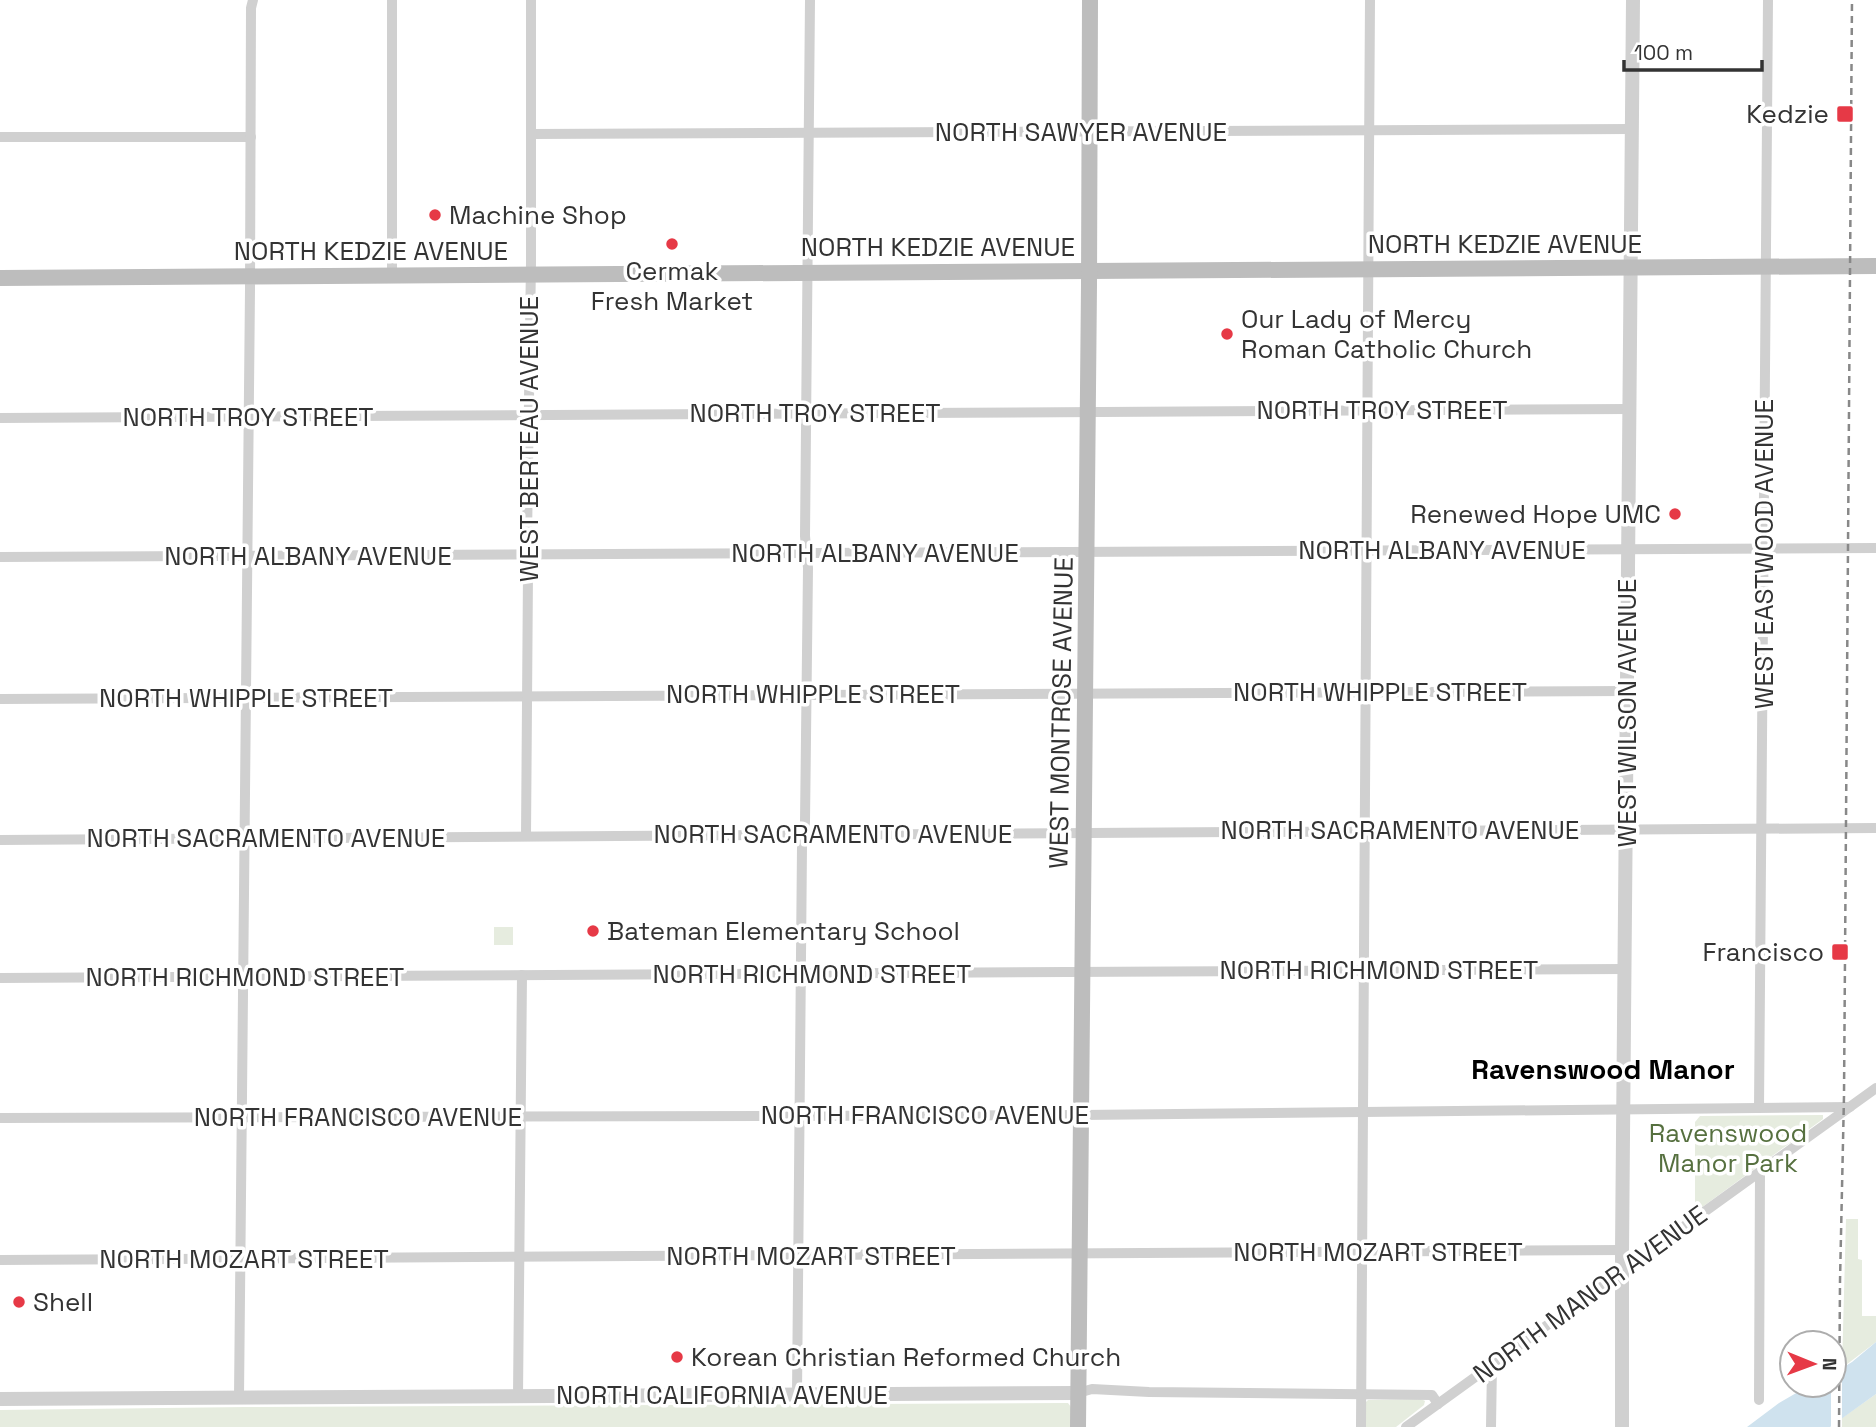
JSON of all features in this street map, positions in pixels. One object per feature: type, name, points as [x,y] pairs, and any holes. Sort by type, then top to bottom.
[{"type":"main road","name":"WEST MONTROSE AVENUE","points":[[1078,1427],[1090,271],[1090,0]]},
{"type":"main road","name":"NORTH KEDZIE AVENUE","points":[[0,278],[1876,266]]},
{"type":"street","points":[[239,1397],[253,0]]},
{"type":"street","points":[[392,0],[392,275]]},
{"type":"street","name":"WEST BERTEAU AVENUE","points":[[526,836],[531,0]]},
{"type":"street","points":[[797,1395],[800,974],[806,694],[810,0]]},
{"type":"street","points":[[1361,1427],[1370,0]]},
{"type":"street","name":"WEST WILSON AVENUE","points":[[1622,1427],[1633,0]]},
{"type":"street","name":"WEST EASTWOOD AVENUE","points":[[1759,1108],[1768,0]]},
{"type":"street","name":"NORTH SAWYER AVENUE","points":[[531,134],[1632,129]]},
{"type":"street","points":[[0,137],[251,137]]},
{"type":"street","name":"NORTH TROY STREET","points":[[0,418],[1629,409]]},
{"type":"street","name":"NORTH ALBANY AVENUE","points":[[0,557],[1876,548]]},
{"type":"street","name":"NORTH WHIPPLE STREET","points":[[0,699],[1627,691]]},
{"type":"street","name":"NORTH SACRAMENTO AVENUE","points":[[0,840],[1876,828]]},
{"type":"street","name":"NORTH RICHMOND STREET","points":[[0,978],[1624,969]]},
{"type":"street","points":[[518,1396],[522,975]]},
{"type":"street","name":"NORTH MANOR AVENUE","points":[[1406,1427],[1876,1088]]},
{"type":"street","name":"NORTH FRANCISCO AVENUE","points":[[0,1118],[1081,1115],[1850,1107]]},
{"type":"street","points":[[1759,1400],[1760,1172]]},
{"type":"street","name":"NORTH MOZART STREET","points":[[0,1260],[1622,1250]]},
{"type":"street","points":[[1491,1427],[1492,1364]]},
{"type":"street","name":"NORTH CALIFORNIA AVENUE","points":[[0,1399],[1078,1393],[1092,1389],[1432,1395],[1438,1404]]},
{"type":"green space","points":[[494,927],[513,927],[513,945],[494,945]]},
{"type":"green space","name":"Ravenswood Manor Park","points":[[1823,1115],[1823,1119],[1701,1208],[1695,1205],[1695,1122],[1700,1116]]},
{"type":"green space","points":[[1846,1219],[1858,1219],[1858,1259],[1862,1260],[1862,1316],[1876,1316],[1876,1342],[1848,1363],[1848,1329],[1843,1329]]},
{"type":"green space","points":[[1876,1394],[1876,1427],[1842,1427],[1842,1418]]},
{"type":"green space","points":[[1368,1400],[1425,1401],[1424,1405],[1396,1427],[1366,1427],[1365,1403]]},
{"type":"green space","points":[[1068,1403],[1071,1407],[1071,1427],[0,1427],[0,1410]]},
{"type":"water","points":[[1876,1342],[1876,1394],[1830,1427],[1747,1427],[1786,1399],[1848,1399],[1848,1364]]},
{"type":"pier","points":[[1831,1399],[1842,1399],[1842,1422],[1831,1427]]},
{"type":"railway","points":[[1839,1427],[1852,0]]},
{"type":"place","name":"Kedzie","points":[[1845,114]]},
{"type":"place","name":"Machine Shop","points":[[435,215]]},
{"type":"place","name":"Cermak Fresh Market","points":[[672,244]]},
{"type":"place","name":"Our Lady of Mercy Roman Catholic Church","points":[[1227,334]]},
{"type":"place","name":"Renewed Hope UMC","points":[[1675,514]]},
{"type":"place","name":"Bateman Elementary School","points":[[593,931]]},
{"type":"place","name":"Francisco","points":[[1840,952]]},
{"type":"place","name":"Shell","points":[[19,1302]]},
{"type":"place","name":"Korean Christian Reformed Church","points":[[677,1357]]},
{"type":"district","name":"Ravenswood Manor","points":[[1603,1069]]}]
